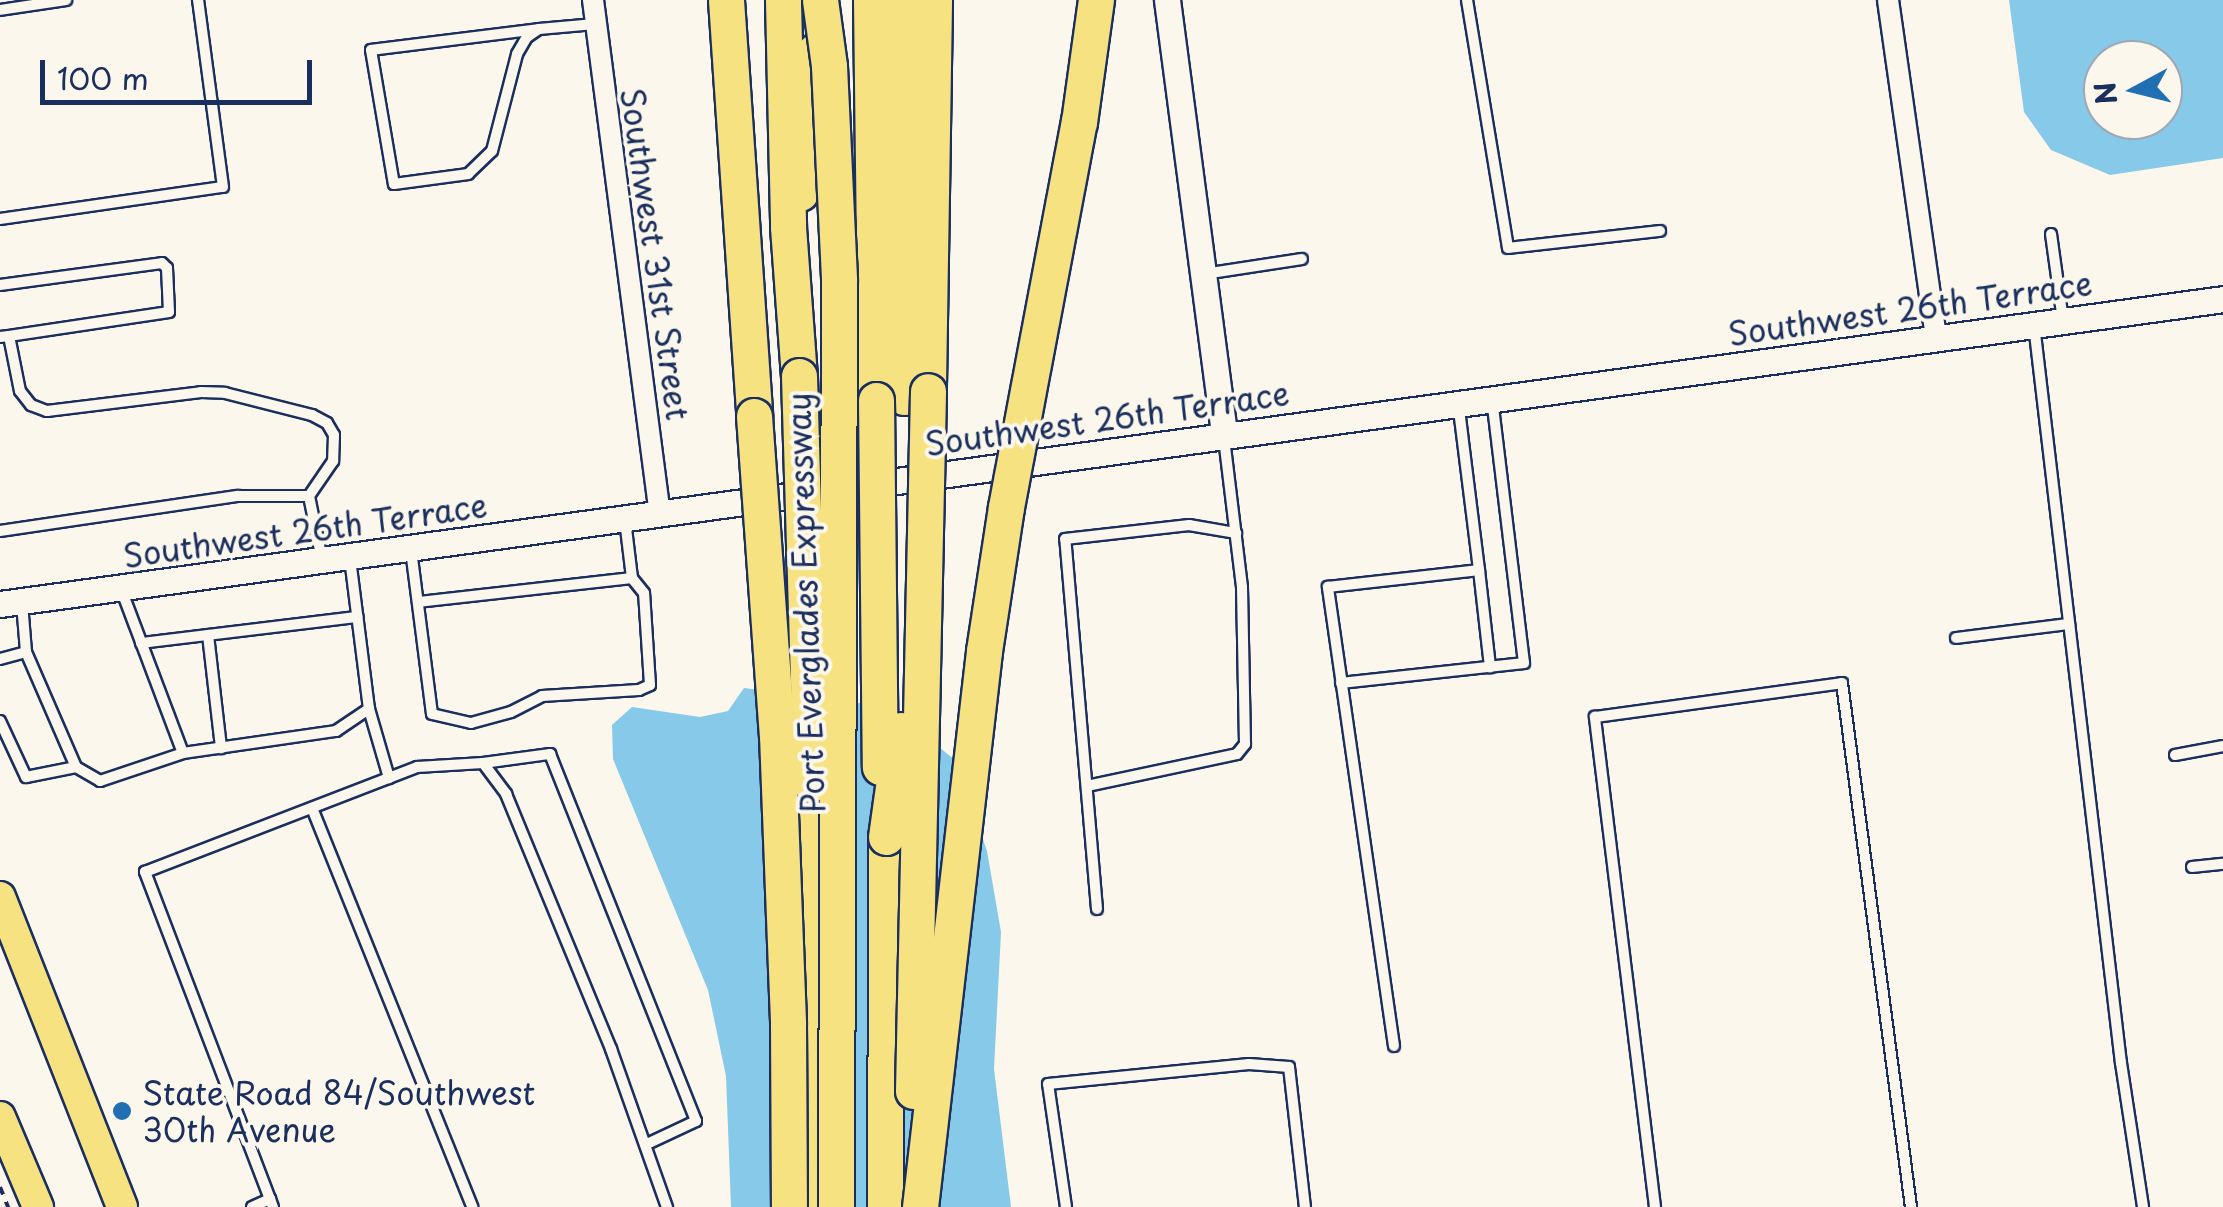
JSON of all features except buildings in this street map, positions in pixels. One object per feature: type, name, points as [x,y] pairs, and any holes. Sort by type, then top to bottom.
[{"type":"highway","points":[[726,0],[777,734],[788,1024],[789,1207]]},
{"type":"highway","points":[[783,0],[788,226],[798,376]]},
{"type":"highway","name":"Port Everglades Expressway","points":[[802,0],[798,376],[811,784],[812,1207]]},
{"type":"highway","points":[[798,201],[810,145],[819,0]]},
{"type":"highway","points":[[819,0],[829,66],[839,281],[836,1207]]},
{"type":"highway","points":[[871,0],[903,396]]},
{"type":"highway","points":[[904,0],[903,396],[911,1207]]},
{"type":"highway","points":[[884,1207],[886,837],[878,742],[934,0]]},
{"type":"highway","points":[[920,1207],[984,651],[1006,507],[1079,122],[1096,0]]},
{"type":"main road","points":[[0,897],[122,1207]]},
{"type":"main road","points":[[0,1117],[28,1204]]},
{"type":"street","name":"Southwest 31st Street","points":[[593,0],[660,515]]},
{"type":"street","points":[[1166,0],[1224,433]]},
{"type":"street","points":[[1888,0],[1936,339]]},
{"type":"street","name":"Southwest 26th Terrace","points":[[11,603],[625,520],[1224,433],[2223,299]]},
{"type":"lane","points":[[0,10],[66,0]]},
{"type":"lane","points":[[0,219],[223,187],[198,0]]},
{"type":"lane","points":[[1467,0],[1508,248],[1660,232]]},
{"type":"lane","points":[[539,29],[518,54],[492,151],[468,174],[394,184],[371,50],[539,29],[595,24]]},
{"type":"lane","points":[[2051,234],[2063,321]]},
{"type":"lane","points":[[1203,274],[1302,259]]},
{"type":"lane","points":[[0,285],[162,263],[168,268],[169,312],[5,336],[20,390],[31,405],[47,412],[201,392],[225,393],[312,415],[326,423],[334,435],[333,461],[309,496],[322,561]]},
{"type":"lane","points":[[2034,325],[2121,1063],[2143,1207]]},
{"type":"lane","points":[[1341,683],[1524,663],[1492,397]]},
{"type":"lane","points":[[1458,402],[1490,667]]},
{"type":"lane","points":[[1086,786],[1237,754],[1244,744],[1242,587],[1224,433]]},
{"type":"lane","points":[[0,531],[238,496],[309,496]]},
{"type":"lane","points":[[411,549],[432,714],[471,723],[511,712],[542,696],[639,690],[650,685],[644,592],[632,578],[625,520]]},
{"type":"lane","points":[[1097,909],[1066,540],[1189,525],[1236,532]]},
{"type":"lane","points":[[350,557],[369,710],[389,778]]},
{"type":"lane","points":[[1394,1046],[1328,587],[1479,570]]},
{"type":"lane","points":[[419,602],[632,578]]},
{"type":"lane","points":[[121,588],[183,754]]},
{"type":"lane","points":[[11,603],[26,652],[76,766],[100,781],[183,754],[336,731],[369,710]]},
{"type":"lane","points":[[142,643],[357,617]]},
{"type":"lane","points":[[1956,638],[2069,624]]},
{"type":"lane","points":[[208,635],[221,748]]},
{"type":"lane","points":[[0,659],[26,652]]},
{"type":"lane","points":[[1655,1207],[1595,716],[1842,682],[1910,1207]]},
{"type":"lane","points":[[0,720],[26,776],[76,766]]},
{"type":"lane","points":[[2176,755],[2223,746]]},
{"type":"lane","points":[[252,1207],[271,1203],[145,872],[417,767],[550,754],[696,1122],[645,1145]]},
{"type":"lane","points":[[483,763],[506,794],[611,1049],[667,1207]]},
{"type":"lane","points":[[312,808],[472,1207]]},
{"type":"lane","points":[[2192,867],[2223,864]]},
{"type":"lane","points":[[1066,1207],[1048,1084],[1249,1064],[1289,1067],[1304,1207]]},
{"type":"path","points":[[0,1187],[28,1204]]},
{"type":"water","points":[[2009,0],[2223,0],[2223,158],[2110,175],[2051,150],[2024,112]]},
{"type":"water","points":[[744,688],[889,707],[955,760],[987,851],[1001,932],[994,1069],[1011,1207],[731,1207],[726,1076],[708,990],[613,759],[612,725],[632,707],[700,717],[728,711]]},
{"type":"place","name":"State Road 84/Southwest 30th Avenue","points":[[122,1111]]}]
